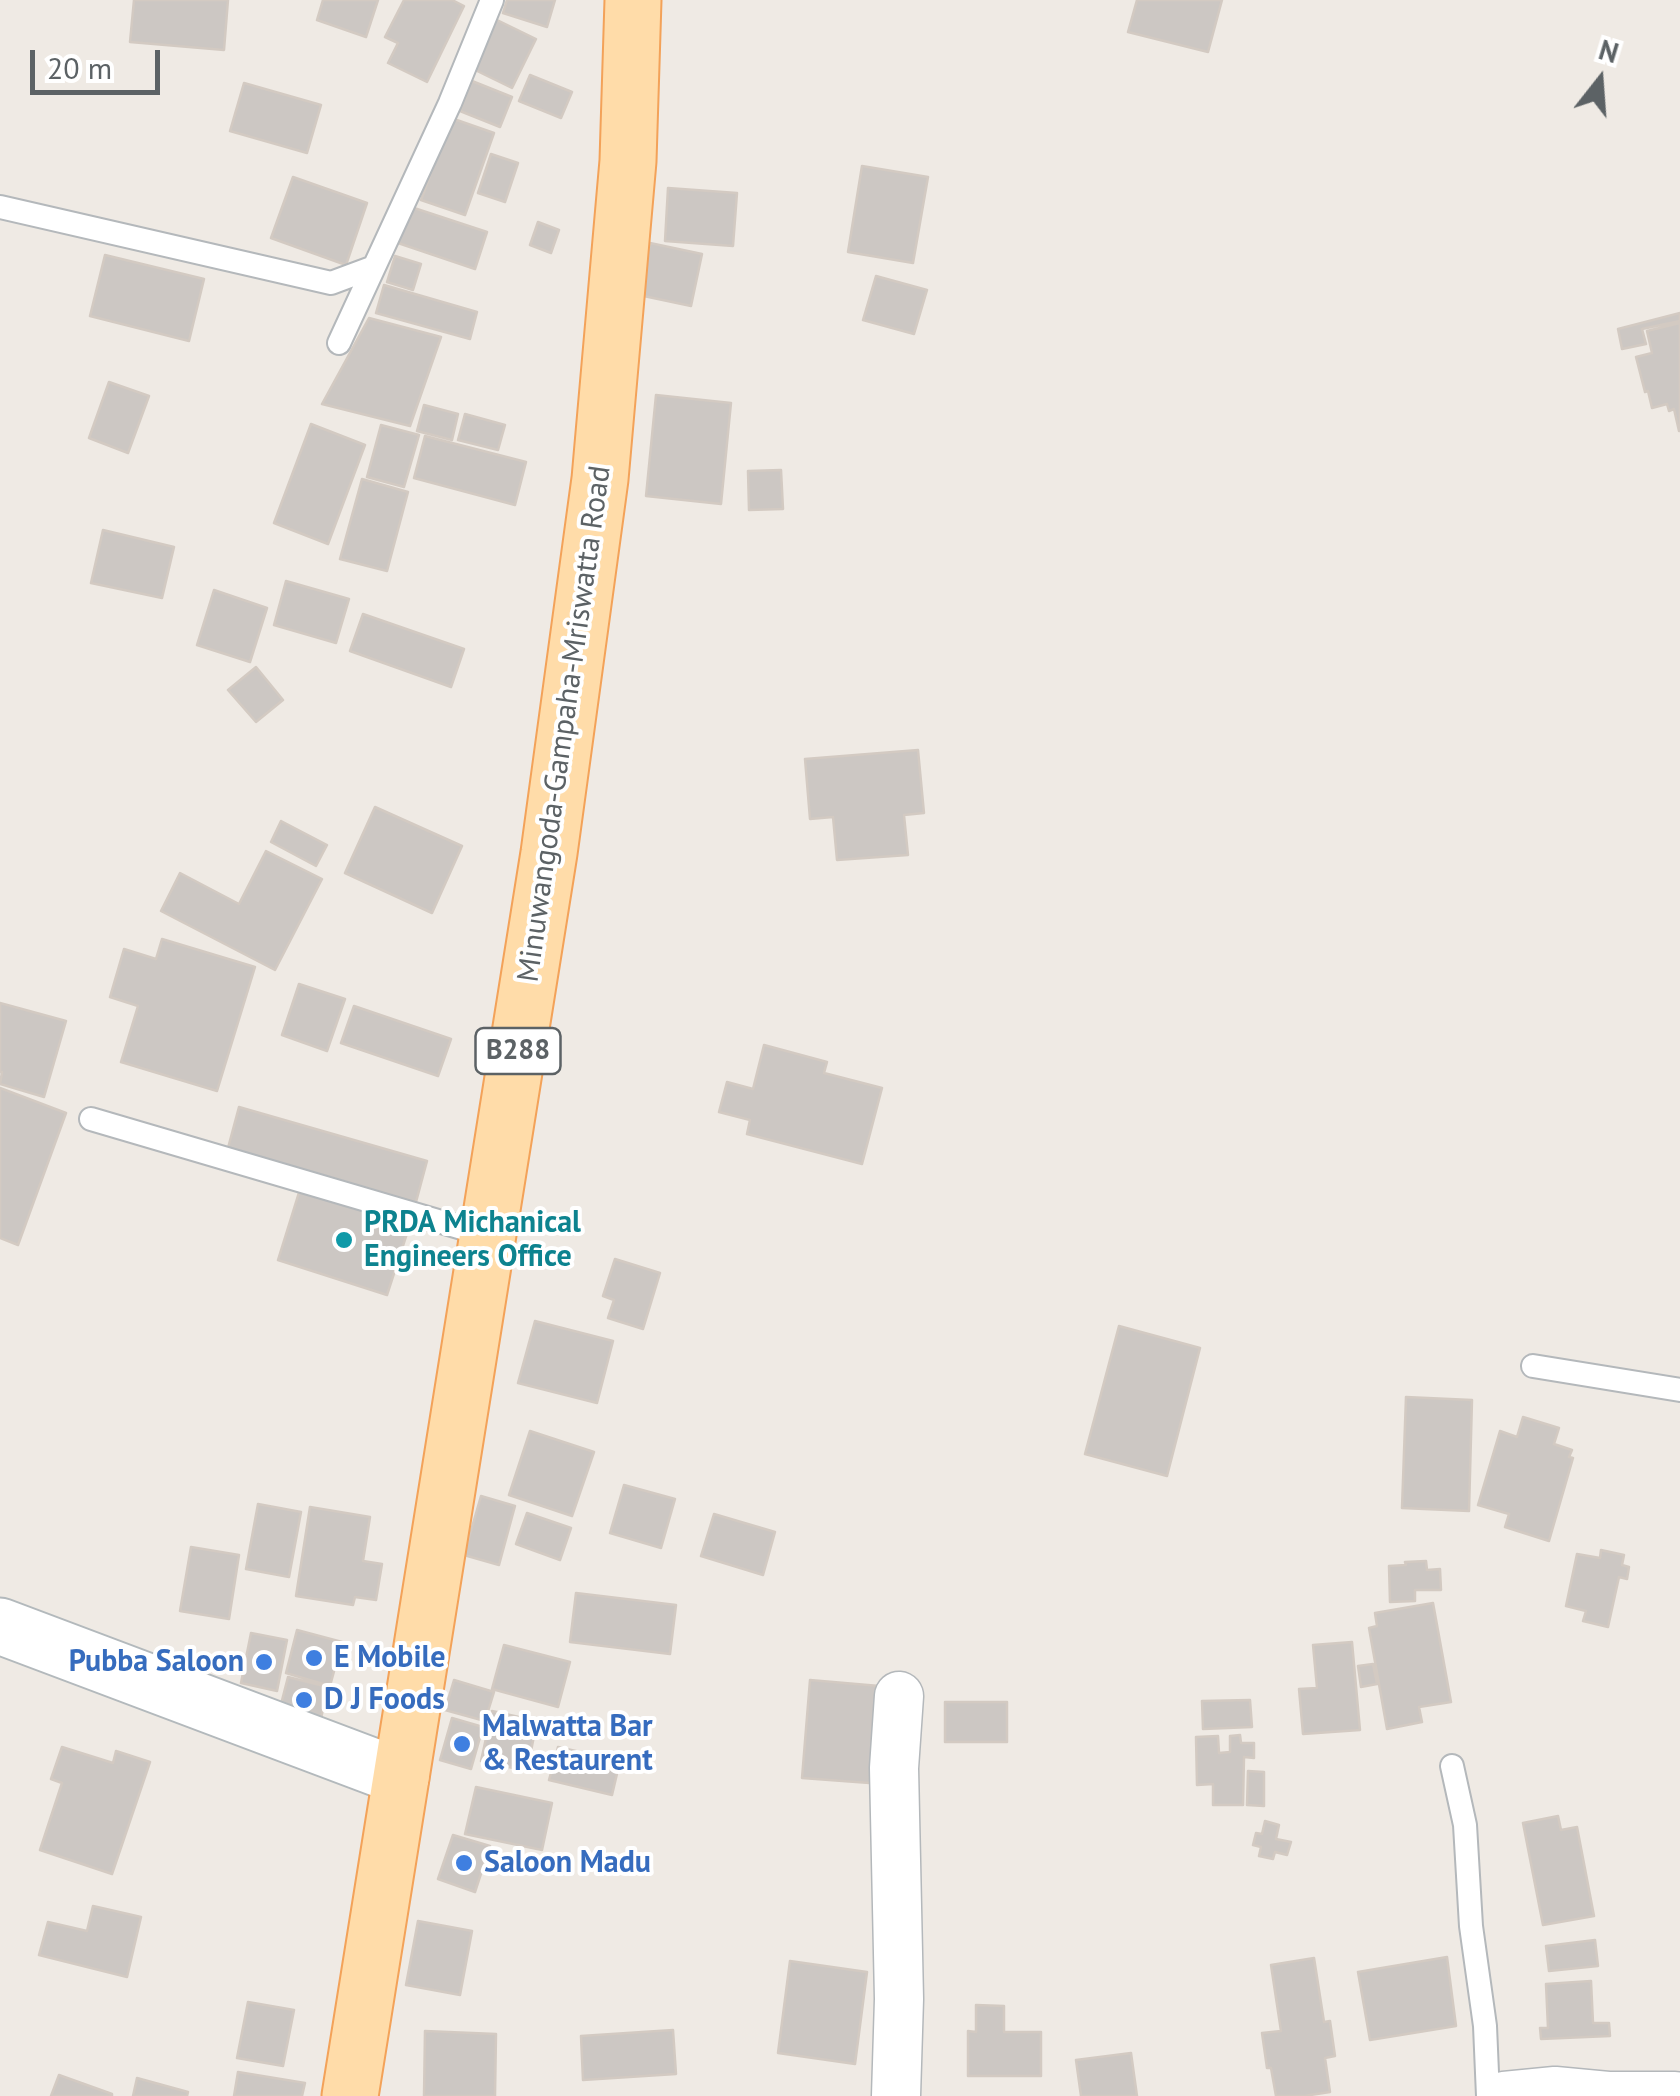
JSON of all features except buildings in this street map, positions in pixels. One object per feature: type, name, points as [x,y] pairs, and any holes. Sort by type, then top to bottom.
[{"type":"main road","name":"Minuwangoda-Gampaha-Mriswatta Road","points":[[350,2096],[490,1236],[549,852],[600,479],[628,161],[633,0]]},
{"type":"street","points":[[0,1626],[401,1777]]},
{"type":"street","points":[[896,2096],[900,1998],[894,1768],[900,1696]]},
{"type":"street","points":[[1504,2096],[1555,2091],[1675,2096]]},
{"type":"lane","points":[[340,343],[450,103],[492,0]]},
{"type":"lane","points":[[0,207],[331,282],[374,267]]},
{"type":"lane","points":[[91,1120],[490,1236]]},
{"type":"lane","points":[[1533,1366],[1680,1390]]},
{"type":"lane","points":[[1452,1766],[1465,1825],[1488,2096]]},
{"type":"place","name":"PRDA Michanical Engineers Office","points":[[344,1240]]},
{"type":"place","name":"E Mobile","points":[[314,1658]]},
{"type":"place","name":"Pubba Saloon","points":[[264,1662]]},
{"type":"place","name":"D J Foods","points":[[304,1700]]},
{"type":"place","name":"Malwatta Bar & Restaurent","points":[[462,1744]]},
{"type":"place","name":"Saloon Madu","points":[[464,1863]]}]
